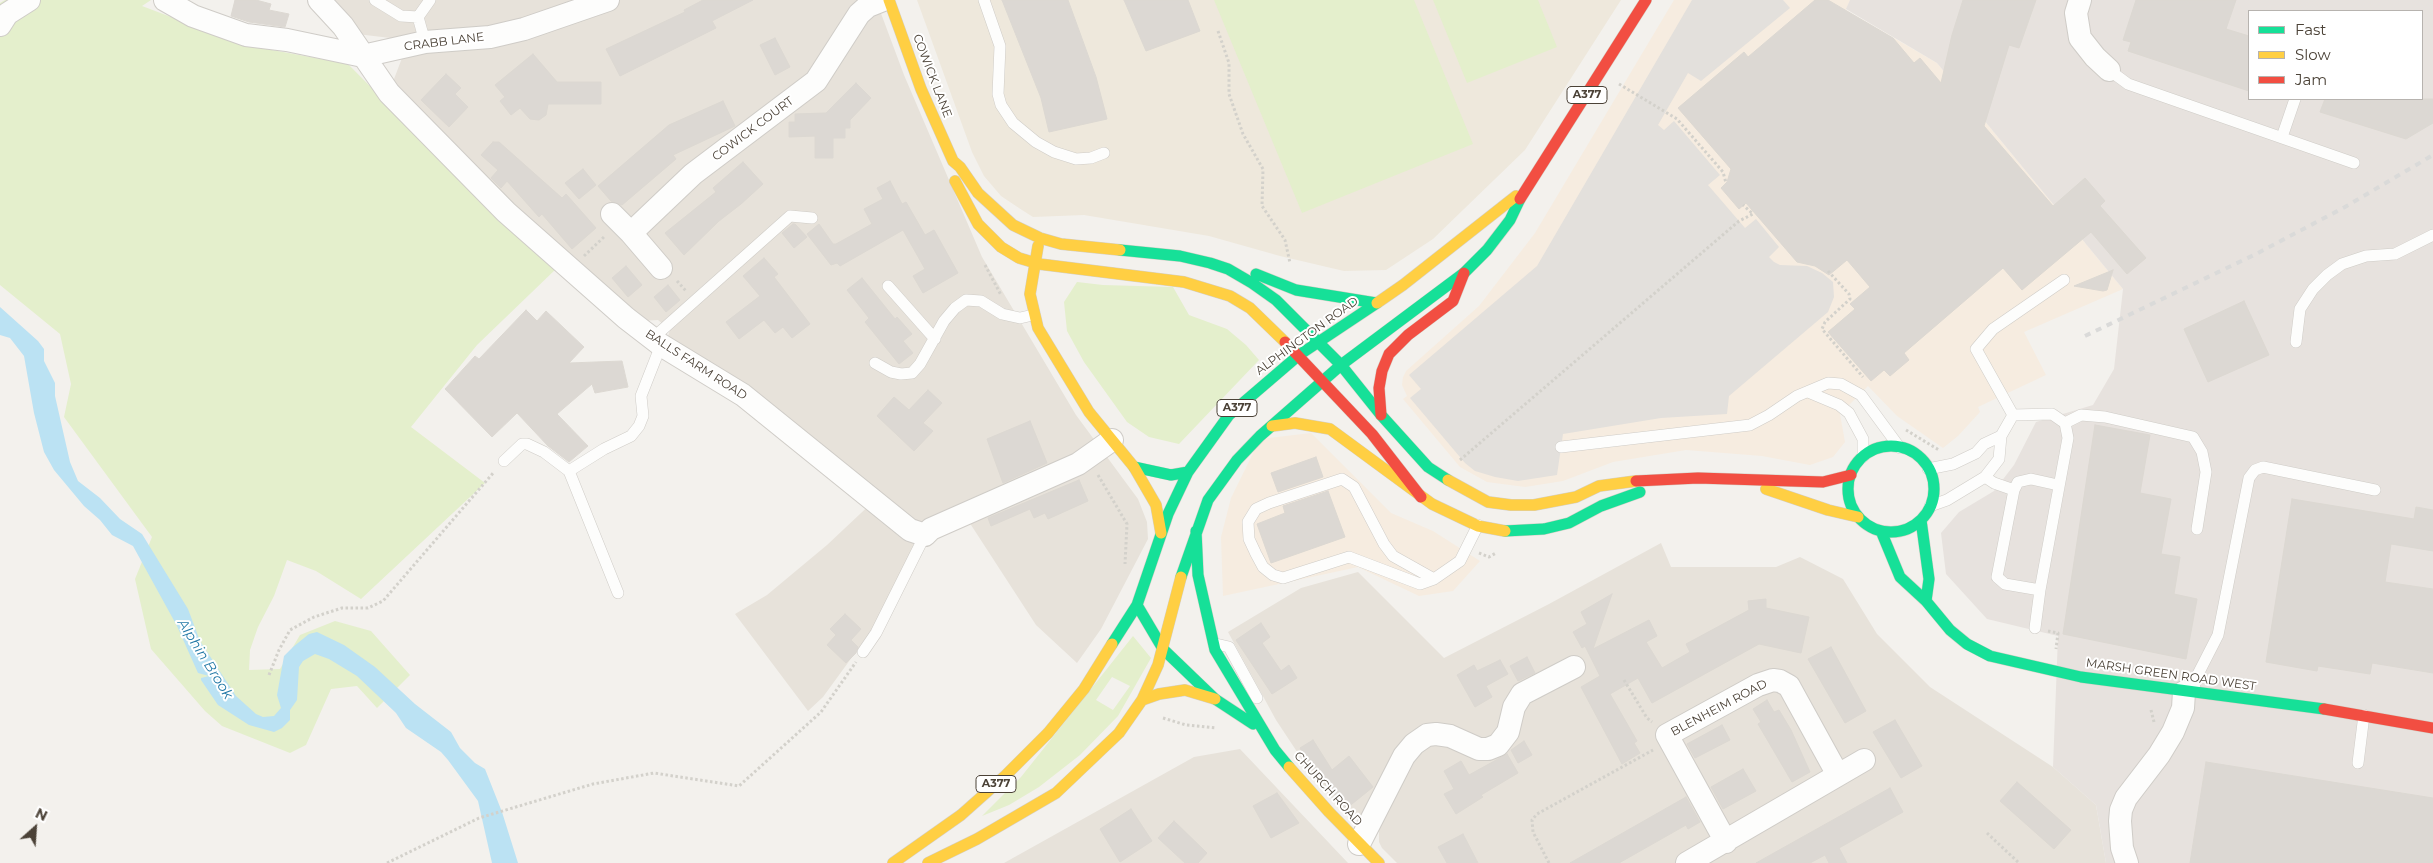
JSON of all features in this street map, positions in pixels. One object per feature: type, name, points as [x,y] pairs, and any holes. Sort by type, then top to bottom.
[{"type":"main road","name":"COWICK LANE","points":[[888,0],[921,89],[953,161]]},
{"type":"main road","name":"ALPHINGTON ROAD","points":[[928,863],[976,839],[1056,793],[1119,734],[1142,700],[1163,649],[1183,569],[1208,500],[1236,460],[1272,426],[1324,382],[1341,364],[1464,272],[1487,250],[1510,220],[1525,189],[1567,127],[1646,0]]},
{"type":"main road","points":[[1376,303],[1296,290],[1249,272],[1228,269],[1180,256],[1061,244],[1040,238],[1013,225],[978,193],[960,167],[953,161],[949,169],[978,224],[1001,248],[1019,258],[1034,262],[1184,282],[1230,296],[1250,308],[1299,355],[1372,434],[1421,497]]},
{"type":"main road","name":"ALPHINGTON ROAD","points":[[893,863],[961,815],[1048,733],[1084,689],[1137,605],[1145,587],[1161,533],[1188,472],[1229,416],[1299,355],[1403,285],[1525,189]]},
{"type":"main road","points":[[1040,238],[1034,262],[1030,294],[1033,314],[1038,328],[1078,396],[1134,466],[1156,505],[1161,533]]},
{"type":"main road","points":[[1228,269],[1276,300],[1341,364],[1381,415],[1428,467],[1450,484],[1488,502],[1534,506],[1576,497],[1599,486],[1637,481],[1669,481],[1698,478],[1744,481],[1822,482],[1850,475]]},
{"type":"main road","points":[[1381,415],[1379,388],[1382,371],[1389,354],[1408,335],[1453,301],[1464,272]]},
{"type":"main road","points":[[1272,426],[1295,423],[1330,429],[1346,439],[1421,497],[1478,526],[1500,530],[1544,529],[1569,523],[1601,506],[1669,481]]},
{"type":"main road","points":[[1744,481],[1828,510],[1858,517],[1872,528],[1896,532],[1909,528],[1920,520],[1930,506],[1933,483],[1928,469],[1916,455],[1900,448],[1884,447],[1863,457],[1850,475],[1849,496],[1858,517]]},
{"type":"main road","points":[[1134,466],[1171,476],[1188,472]]},
{"type":"main road","points":[[1920,520],[1929,579],[1926,601]]},
{"type":"main road","name":"CHURCH ROAD","points":[[1196,530],[1198,575],[1214,644],[1224,665],[1263,733],[1329,812],[1379,863]]},
{"type":"main road","name":"MARSH GREEN ROAD WEST","points":[[1881,531],[1900,577],[1926,601],[1950,630],[1967,644],[1990,656],[2081,678],[2186,697],[2364,715],[2433,728]]},
{"type":"main road","name":"CHURCH ROAD","points":[[1137,605],[1163,649],[1215,698],[1263,733]]},
{"type":"main road","points":[[1142,700],[1159,694],[1185,690],[1215,698]]},
{"type":"street","points":[[0,26],[6,14],[30,0]]},
{"type":"street","name":"CRABB LANE","points":[[165,0],[193,16],[246,35],[287,40],[363,56],[426,42],[490,37],[524,29],[608,0]]},
{"type":"street","name":"BALLS FARM ROAD","points":[[319,0],[343,26],[389,93],[506,212],[626,318],[657,342],[743,394],[814,450],[897,521],[917,534],[925,535]]},
{"type":"street","name":"COWICK COURT","points":[[631,233],[693,174],[816,81],[859,14],[868,6],[883,0]]},
{"type":"street","points":[[2080,0],[2076,13],[2080,38],[2095,57],[2109,70]]},
{"type":"street","points":[[612,214],[661,268]]},
{"type":"street","points":[[925,535],[931,529],[976,508],[1078,464],[1112,440]]},
{"type":"street","points":[[1359,844],[1404,756],[1414,744],[1427,735],[1436,734],[1450,736],[1479,749],[1488,749],[1498,745],[1508,732],[1514,707],[1522,694],[1574,667]]},
{"type":"street","name":"BLENHEIM ROAD","points":[[1726,842],[1669,738],[1758,685],[1772,680],[1780,681],[1789,686],[1796,697],[1838,774]]},
{"type":"street","points":[[2127,863],[2122,848],[2121,810],[2126,798],[2159,755],[2173,732],[2186,697]]},
{"type":"street","points":[[1687,863],[1864,760]]},
{"type":"lane","points":[[375,0],[401,16],[418,17]]},
{"type":"lane","points":[[418,17],[430,0]]},
{"type":"lane","points":[[984,0],[1000,46],[998,94],[1001,105],[1013,123],[1036,142],[1076,159],[1091,158],[1104,153]]},
{"type":"lane","points":[[418,17],[426,42]]},
{"type":"lane","points":[[2109,70],[2128,84],[2354,163]]},
{"type":"lane","points":[[2282,137],[2295,100]]},
{"type":"lane","points":[[569,471],[604,449],[631,436],[639,426],[643,416],[641,396],[657,342],[693,301],[790,216],[812,218]]},
{"type":"lane","points":[[2296,342],[2300,309],[2313,288],[2327,275],[2342,264],[2366,256],[2395,254],[2433,235]]},
{"type":"lane","points":[[2014,416],[1976,349],[1993,329],[2064,280]]},
{"type":"lane","points":[[888,286],[934,339]]},
{"type":"lane","points":[[875,363],[901,374],[912,373],[920,364],[944,321],[955,308],[966,300],[981,301],[1002,314],[1020,318],[1033,314]]},
{"type":"lane","points":[[1562,447],[1750,425],[1808,392],[1828,383],[1841,384],[1852,389],[1867,402],[1876,418],[1900,448]]},
{"type":"lane","points":[[1808,392],[1839,404],[1849,413],[1863,439],[1863,457]]},
{"type":"lane","points":[[2014,416],[2052,414],[2065,423],[2068,438],[2058,485],[2035,628]]},
{"type":"lane","points":[[2065,423],[2081,415],[2105,417],[2193,436],[2202,452],[2206,472],[2197,529]]},
{"type":"lane","points":[[1930,506],[1947,500],[1984,477],[1999,459],[2001,436],[2014,416]]},
{"type":"lane","points":[[1928,469],[1961,460],[1976,453],[1984,444],[2001,436]]},
{"type":"lane","points":[[504,461],[522,444],[528,444],[544,452],[569,471],[618,593]]},
{"type":"lane","points":[[2186,697],[2218,635],[2249,478],[2255,470],[2263,467],[2375,490]]},
{"type":"lane","points":[[1984,477],[1994,483],[2014,490]]},
{"type":"lane","points":[[1434,579],[1393,556],[1384,544],[1354,487],[1342,479],[1256,509],[1248,522],[1249,540],[1262,567],[1273,575],[1283,578],[1349,557],[1420,584],[1434,579],[1460,561],[1468,548],[1488,502]]},
{"type":"lane","points":[[2040,590],[2005,584],[1997,577],[2014,490],[2018,482],[2031,479],[2058,485]]},
{"type":"lane","points":[[864,652],[876,633],[925,535]]},
{"type":"lane","points":[[2358,763],[2364,715]]},
{"type":"path","points":[[1218,31],[1229,63],[1229,94],[1243,134],[1263,169],[1262,206],[1285,240],[1291,268]]},
{"type":"path","points":[[1619,84],[1676,119],[1723,172],[1726,183]]},
{"type":"path","points":[[1470,451],[1739,221],[1753,214],[1744,205]]},
{"type":"path","points":[[661,268],[668,271],[693,301]]},
{"type":"path","points":[[1828,271],[1849,294],[1850,300],[1824,322],[1822,329],[1867,381]]},
{"type":"path","points":[[1904,428],[1943,452]]},
{"type":"path","points":[[269,675],[279,650],[290,630],[314,617],[342,608],[368,608],[383,600],[504,461]]},
{"type":"path","points":[[1468,548],[1489,557],[1500,550]]},
{"type":"path","points":[[2057,642],[2058,633]]},
{"type":"path","points":[[387,863],[479,818],[593,784],[654,773],[739,786],[821,712],[864,652]]},
{"type":"path","points":[[1549,863],[1533,832],[1532,820],[1537,814],[1669,738],[1647,718],[1624,680]]},
{"type":"path","points":[[2146,706],[2151,710],[2186,697]]},
{"type":"path","points":[[1987,834],[2019,863]]},
{"type":"shaded area","points":[[323,0],[876,0],[904,75],[982,257],[1076,415],[1138,499],[1147,522],[1148,539],[1101,629],[1077,663],[1036,625],[960,508],[921,528],[882,616],[823,697],[808,711],[735,614],[767,595],[827,545],[877,498],[672,344],[668,336],[670,330],[658,320],[640,321],[596,283],[391,87],[402,58],[415,56],[407,40],[357,34]]},
{"type":"shaded area","points":[[917,0],[1621,0],[1525,150],[1433,239],[1386,270],[1344,271],[1280,256],[1209,236],[1084,215],[1033,217],[1001,196],[984,176],[972,152]]},
{"type":"shaded area","points":[[1674,0],[1850,0],[1846,10],[1937,63],[2123,289],[2024,332],[2046,375],[1978,407],[1980,412],[1958,436],[1943,448],[1897,416],[1868,386],[1840,414],[1845,442],[1833,457],[1810,465],[1762,456],[1686,450],[1613,462],[1563,481],[1525,487],[1487,482],[1460,467],[1403,399],[1407,396],[1402,385],[1403,377],[1406,371],[1479,306],[1535,233]]},
{"type":"shaded area","points":[[1692,0],[1783,0],[1790,8],[1701,81],[1688,73],[1658,125],[1664,130],[1674,121],[1720,175],[1708,185],[1745,228],[1756,219],[1779,247],[1769,257],[1774,262],[1780,265],[1807,266],[1822,273],[1833,282],[1834,297],[1828,312],[1729,396],[1727,414],[1661,418],[1563,434],[1557,475],[1518,481],[1475,471],[1465,463],[1410,398],[1421,389],[1409,375],[1537,266]]},
{"type":"shaded area","points":[[1850,0],[2433,0],[2433,863],[2106,863],[2096,805],[2053,767],[2058,636],[1987,619],[1946,574],[1941,533],[1959,512],[1994,491],[2014,465],[2036,422],[2093,405],[2114,369],[2123,289],[1937,63],[1846,9]]},
{"type":"shaded area","points":[[1311,433],[1391,513],[1433,531],[1480,561],[1453,591],[1419,596],[1358,567],[1223,596],[1221,537],[1231,498],[1260,439]]},
{"type":"shaded area","points":[[1661,543],[1671,567],[1776,567],[1800,557],[1843,579],[1877,634],[1930,687],[2053,767],[2096,805],[2106,863],[1397,863],[1382,848],[1379,842],[1379,828],[1365,817],[1355,819],[1321,788],[1276,720],[1228,632],[1301,588],[1358,572],[1444,658]]},
{"type":"shaded area","points":[[1240,749],[1348,863],[1004,863],[1194,757]]},
{"type":"green space","points":[[5,0],[151,0],[142,6],[245,45],[348,64],[449,166],[557,268],[477,345],[411,427],[485,483],[361,599],[316,571],[287,560],[274,596],[258,627],[250,650],[249,670],[280,669],[300,635],[335,621],[371,631],[410,675],[377,708],[357,686],[331,689],[306,745],[290,753],[222,726],[205,711],[151,649],[135,579],[152,537],[64,417],[71,384],[60,334],[0,285],[0,3]]},
{"type":"green space","points":[[1214,0],[1414,0],[1473,144],[1302,213]]},
{"type":"green space","points":[[1433,0],[1538,0],[1557,47],[1467,83]]},
{"type":"green space","points":[[1077,282],[1103,285],[1173,287],[1189,315],[1227,329],[1246,345],[1259,360],[1179,444],[1149,437],[1127,422],[1084,362],[1067,331],[1064,302]]},
{"type":"green space","points":[[1133,636],[1151,658],[1118,716],[1080,755],[1039,787],[1009,805],[982,816],[1021,777]],"holes":[[[1112,677],[1130,686],[1113,710],[1096,700]]]},
{"type":"water","name":"Alphin Brook","points":[[0,307],[38,341],[44,349],[44,361],[55,383],[55,396],[70,462],[78,481],[100,498],[120,519],[142,534],[188,609],[200,641],[236,696],[256,714],[263,717],[274,716],[281,708],[277,695],[284,656],[309,634],[317,632],[344,645],[375,667],[415,704],[451,732],[460,748],[475,763],[485,769],[502,812],[518,863],[492,863],[478,801],[448,760],[441,752],[406,728],[396,713],[357,676],[329,659],[315,654],[303,661],[299,667],[297,700],[290,710],[290,720],[282,728],[274,732],[249,725],[218,705],[201,680],[201,678],[209,676],[198,673],[177,626],[133,546],[112,535],[100,520],[84,506],[54,470],[44,452],[34,413],[24,356],[10,338],[0,335]]},
{"type":"building","points":[[235,0],[256,0],[271,4],[269,10],[289,14],[285,27],[249,22],[231,16]]},
{"type":"building","points":[[703,0],[753,0],[712,21],[716,28],[620,76],[606,49],[685,12],[684,10]]},
{"type":"building","points":[[1002,0],[1068,0],[1096,77],[1107,119],[1049,132],[1041,98]]},
{"type":"building","points":[[1124,0],[1188,0],[1200,31],[1146,51]]},
{"type":"building","points":[[1815,0],[1828,0],[1893,38],[1914,63],[1920,58],[1941,83],[1952,35],[1963,0],[2036,0],[2019,48],[2009,45],[1984,126],[2053,206],[2085,178],[2105,201],[2100,206],[2146,258],[2127,274],[2091,232],[2022,290],[2003,268],[1904,353],[1909,360],[1890,376],[1884,370],[1871,381],[1828,332],[1855,309],[1850,304],[1870,287],[1847,260],[1829,275],[1815,266],[1797,262],[1746,203],[1739,209],[1721,188],[1727,182],[1731,169],[1678,108],[1744,52],[1748,57]]},
{"type":"building","points":[[2136,0],[2236,0],[2226,29],[2248,36],[2248,91],[2128,51],[2131,42],[2123,40]]},
{"type":"building","points":[[775,38],[790,67],[775,75],[760,45]]},
{"type":"building","points":[[533,54],[557,82],[601,82],[601,104],[548,104],[546,115],[539,120],[530,119],[520,108],[511,115],[500,101],[505,97],[495,85]]},
{"type":"building","points":[[446,74],[461,88],[455,94],[468,107],[449,127],[421,100]]},
{"type":"building","points":[[856,83],[871,98],[850,120],[850,128],[845,128],[845,138],[833,138],[833,158],[815,158],[815,136],[789,137],[789,122],[795,122],[795,114],[826,113]]},
{"type":"building","points":[[2433,99],[2433,123],[2406,139],[2320,112],[2325,100]]},
{"type":"building","points":[[723,101],[735,126],[673,155],[676,159],[622,205],[611,201],[598,186],[669,125]]},
{"type":"building","points":[[493,142],[499,142],[562,198],[566,194],[596,228],[572,249],[542,214],[539,217],[507,181],[501,188],[491,178],[498,170],[481,155]]},
{"type":"building","points":[[743,162],[763,184],[719,221],[684,255],[665,233],[716,192],[713,188]]},
{"type":"building","points":[[583,169],[596,185],[579,199],[565,183]]},
{"type":"building","points":[[890,181],[902,204],[906,202],[925,235],[934,230],[958,273],[923,293],[913,276],[925,269],[903,230],[840,266],[837,263],[831,265],[807,234],[819,224],[833,244],[836,244],[872,224],[864,209],[883,199],[877,188]]},
{"type":"building","points":[[793,224],[807,237],[794,248],[782,233]]},
{"type":"building","points":[[764,258],[778,274],[774,277],[810,324],[792,338],[783,327],[775,333],[764,320],[739,339],[726,322],[760,296],[743,276]]},
{"type":"building","points":[[626,266],[642,285],[628,297],[612,278]]},
{"type":"building","points":[[2113,270],[2107,290],[2074,286]]},
{"type":"building","points":[[862,278],[895,319],[897,317],[912,334],[903,341],[913,353],[899,364],[865,322],[869,318],[847,290]]},
{"type":"building","points":[[668,285],[680,300],[666,312],[654,297]]},
{"type":"building","points":[[2244,301],[2269,355],[2208,382],[2184,329]]},
{"type":"building","points":[[526,310],[537,321],[546,311],[584,347],[569,363],[622,361],[628,387],[595,393],[592,384],[557,414],[588,446],[569,462],[548,446],[517,413],[492,437],[445,389],[475,356],[479,359]]},
{"type":"building","points":[[928,390],[942,403],[923,423],[933,431],[914,451],[877,416],[894,397],[909,410]]},
{"type":"building","points":[[1030,421],[1047,463],[1003,483],[987,439]]},
{"type":"building","points":[[2095,425],[2150,435],[2140,493],[2171,499],[2161,554],[2180,557],[2174,594],[2197,599],[2186,659],[2063,634]]},
{"type":"building","points":[[1316,457],[1323,477],[1278,492],[1271,473]]},
{"type":"building","points":[[1079,480],[1088,501],[1048,519],[1045,513],[1034,518],[1030,509],[991,526],[988,518]]},
{"type":"building","points":[[1328,491],[1345,537],[1271,563],[1257,524],[1285,513],[1283,506]]},
{"type":"building","points":[[2292,499],[2414,519],[2416,507],[2433,510],[2433,551],[2391,544],[2385,582],[2433,589],[2433,673],[2372,663],[2370,674],[2318,666],[2317,671],[2266,662]]},
{"type":"building","points":[[1612,594],[1593,649],[1649,620],[1657,636],[1646,642],[1662,668],[1690,652],[1686,644],[1749,610],[1748,601],[1766,599],[1766,608],[1809,617],[1801,653],[1759,644],[1652,703],[1638,678],[1610,694],[1637,741],[1634,743],[1640,753],[1622,764],[1581,687],[1600,676],[1585,646],[1582,648],[1573,632],[1587,624],[1581,612]]},
{"type":"building","points":[[845,614],[861,629],[851,640],[858,647],[856,653],[846,663],[827,645],[836,635],[830,629]]},
{"type":"building","points":[[1261,623],[1270,637],[1262,643],[1281,671],[1289,665],[1297,678],[1272,694],[1236,640]]},
{"type":"building","points":[[1831,647],[1866,711],[1845,723],[1808,659]]},
{"type":"building","points":[[1527,657],[1535,673],[1518,681],[1510,666]]},
{"type":"building","points":[[1500,660],[1508,674],[1486,686],[1492,697],[1475,707],[1457,675],[1474,665],[1477,671]]},
{"type":"building","points":[[1767,700],[1774,712],[1779,710],[1791,730],[1810,772],[1792,782],[1758,724],[1761,722],[1753,709]]},
{"type":"building","points":[[1895,720],[1922,766],[1901,778],[1873,732]]},
{"type":"building","points":[[1722,725],[1730,740],[1695,758],[1687,744]]},
{"type":"building","points":[[1313,740],[1332,770],[1349,756],[1373,787],[1347,808],[1312,769],[1300,748]]},
{"type":"building","points":[[1524,741],[1532,755],[1518,763],[1511,750]]},
{"type":"building","points":[[1507,754],[1518,773],[1481,795],[1483,797],[1456,814],[1444,794],[1454,789],[1444,771],[1461,761],[1469,775]]},
{"type":"building","points":[[2206,762],[2433,798],[2433,863],[2190,863]]},
{"type":"building","points":[[1743,769],[1756,791],[1723,809],[1711,787]]},
{"type":"building","points":[[2017,782],[2071,830],[2054,849],[2000,801]]},
{"type":"building","points":[[1890,788],[1903,812],[1839,848],[1847,863],[1829,863],[1825,855],[1810,863],[1756,863]]},
{"type":"building","points":[[1277,793],[1299,823],[1271,838],[1253,806]]},
{"type":"building","points":[[1686,797],[1700,822],[1688,829],[1686,825],[1619,863],[1570,863]]},
{"type":"building","points":[[1131,809],[1152,841],[1120,862],[1100,829]]},
{"type":"building","points":[[1174,821],[1207,853],[1198,863],[1185,863],[1158,838]]},
{"type":"building","points":[[1463,834],[1478,863],[1447,863],[1438,847]]},
{"type":"railway","points":[[2085,336],[2256,254],[2345,207],[2433,155]]},
{"type":"traffic: fast","points":[[1181,577],[1208,500],[1237,460],[1260,436],[1341,365],[1464,273],[1487,250],[1510,220],[1520,199]]},
{"type":"traffic: fast","points":[[1120,250],[1180,256],[1210,263],[1228,269],[1252,283],[1276,300],[1341,365],[1381,415],[1428,467],[1448,480]]},
{"type":"traffic: fast","points":[[1256,274],[1296,290],[1376,303]]},
{"type":"traffic: fast","points":[[1112,644],[1137,605],[1168,514],[1188,472],[1229,415],[1299,355],[1377,303]]},
{"type":"traffic: fast","points":[[1891,446],[1907,450],[1921,459],[1930,473],[1934,489],[1930,505],[1921,519],[1907,528],[1891,532],[1875,528],[1861,519],[1852,505],[1848,489],[1852,473],[1861,459],[1875,450],[1891,446]]},
{"type":"traffic: fast","points":[[1134,467],[1171,475],[1188,472]]},
{"type":"traffic: fast","points":[[1505,531],[1544,529],[1569,523],[1601,506],[1640,492]]},
{"type":"traffic: fast","points":[[1921,520],[1929,579],[1926,601]]},
{"type":"traffic: fast","points":[[1196,531],[1198,575],[1215,650],[1275,750],[1289,767]]},
{"type":"traffic: fast","points":[[1881,531],[1900,577],[1926,601],[1950,630],[1967,644],[1990,656],[2081,677],[2324,709]]},
{"type":"traffic: fast","points":[[1137,605],[1163,649],[1215,699],[1253,724]]},
{"type":"traffic: slow","points":[[889,0],[921,89],[953,161],[960,167],[978,193],[1013,225],[1040,238],[1061,244],[1120,250]]},
{"type":"traffic: slow","points":[[955,181],[978,224],[1001,247],[1019,258],[1039,264],[1184,282],[1230,296],[1250,308],[1285,342]]},
{"type":"traffic: slow","points":[[1377,303],[1403,285],[1516,196]]},
{"type":"traffic: slow","points":[[1038,246],[1030,294],[1038,328],[1089,412],[1134,467],[1156,505],[1161,533]]},
{"type":"traffic: slow","points":[[1272,426],[1295,423],[1330,429],[1432,504],[1478,526],[1505,531]]},
{"type":"traffic: slow","points":[[1448,480],[1488,502],[1511,505],[1534,505],[1576,497],[1599,486],[1636,481]]},
{"type":"traffic: slow","points":[[1766,489],[1828,510],[1858,517]]},
{"type":"traffic: slow","points":[[928,863],[977,839],[1056,793],[1119,733],[1142,700],[1158,665],[1181,577]]},
{"type":"traffic: slow","points":[[893,863],[961,815],[1006,775],[1048,733],[1084,689],[1112,644]]},
{"type":"traffic: slow","points":[[1142,700],[1159,694],[1185,690],[1215,699]]},
{"type":"traffic: slow","points":[[1289,767],[1329,812],[1379,863]]},
{"type":"traffic: jam","points":[[1520,199],[1646,0]]},
{"type":"traffic: jam","points":[[1381,415],[1379,388],[1382,371],[1389,354],[1408,335],[1453,301],[1464,273]]},
{"type":"traffic: jam","points":[[1285,342],[1372,434],[1421,497]]},
{"type":"traffic: jam","points":[[1636,481],[1698,478],[1823,482],[1851,475]]},
{"type":"traffic: jam","points":[[2324,709],[2433,728]]}]
